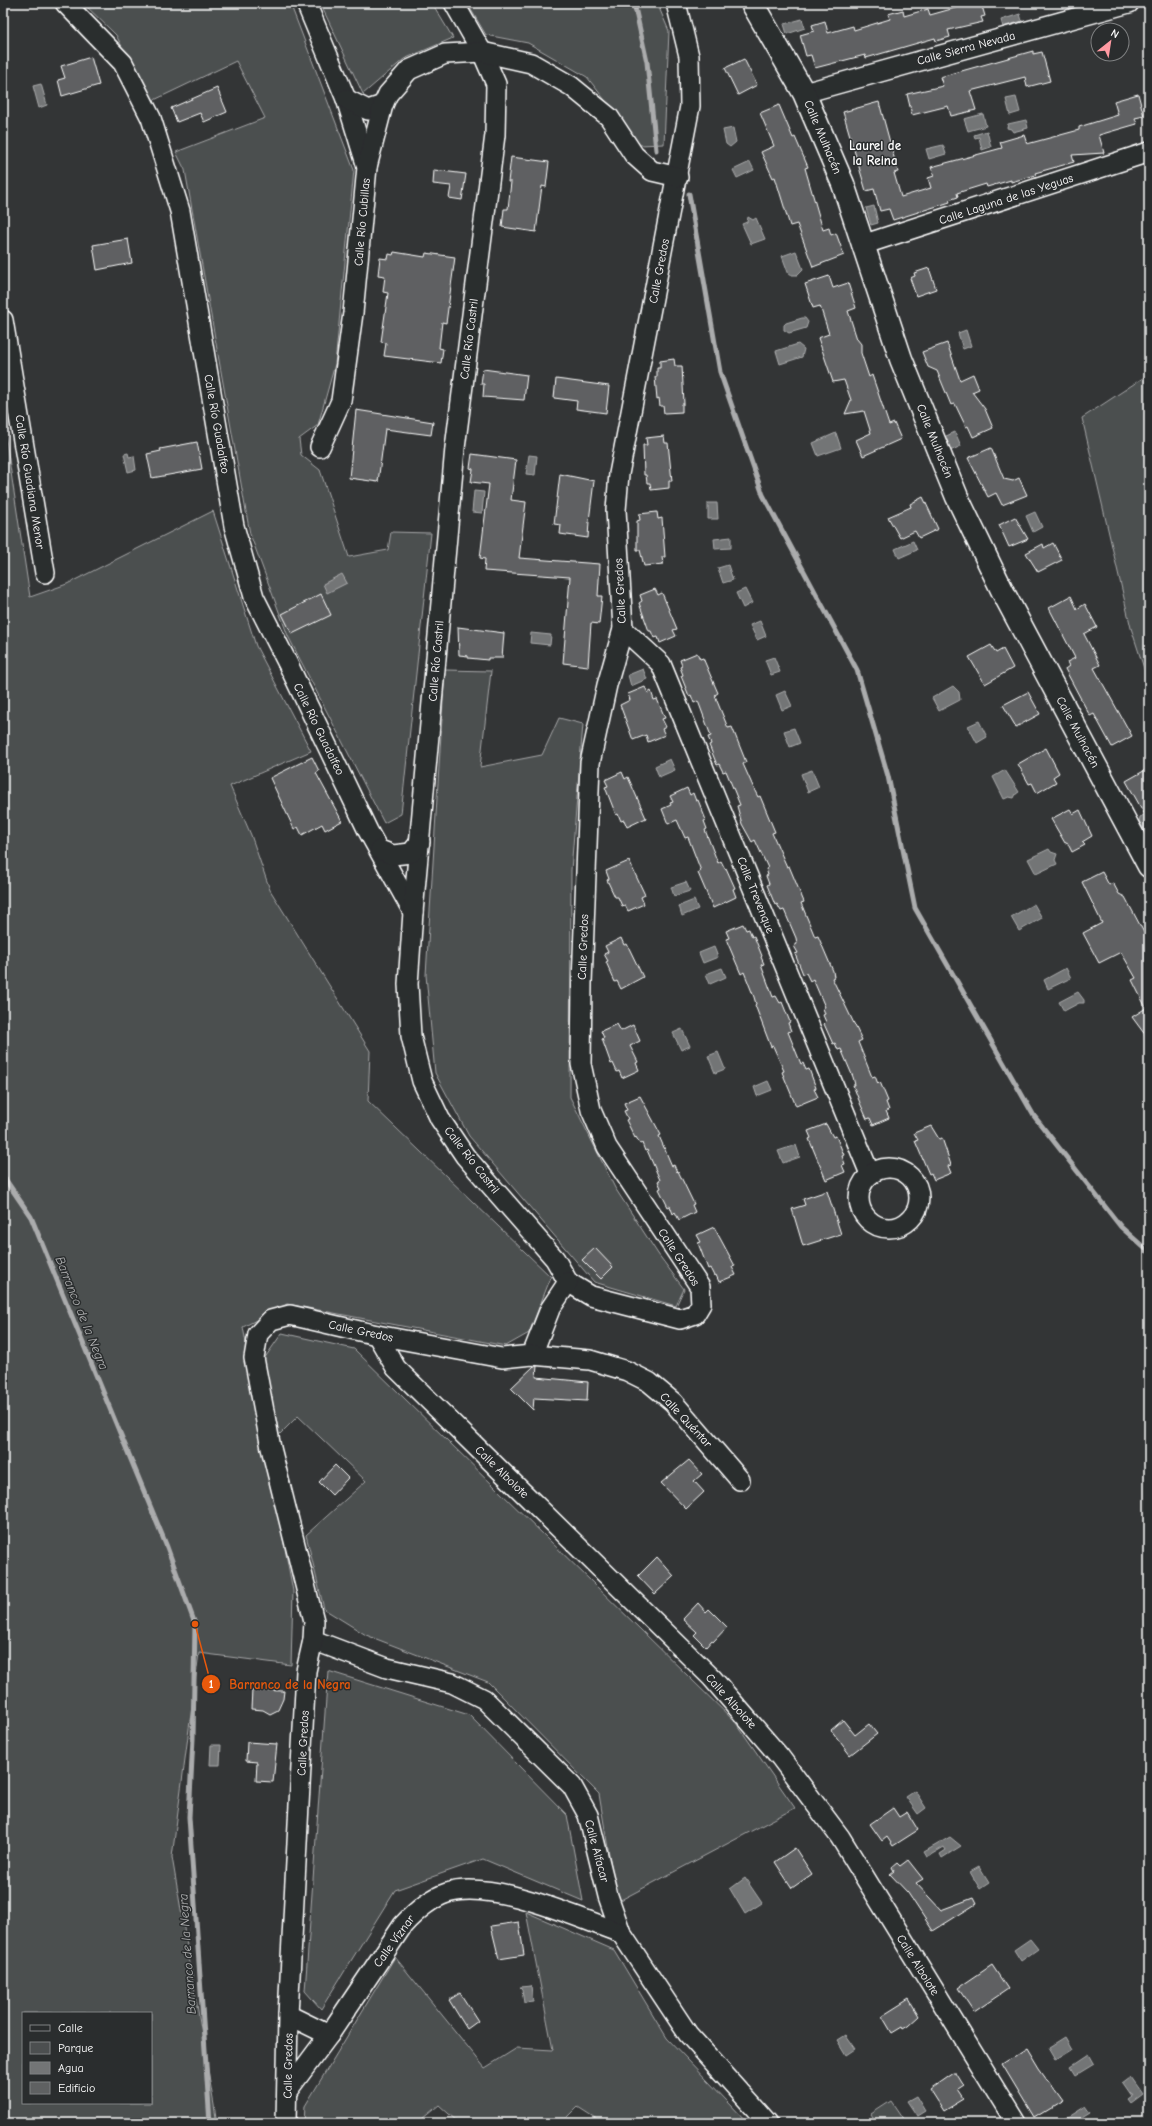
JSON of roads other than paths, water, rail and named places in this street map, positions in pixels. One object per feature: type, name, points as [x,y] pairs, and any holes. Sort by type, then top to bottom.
[{"type":"street","name":"Calle Río Guadalfeo","points":[[65,3],[123,63],[151,118],[180,211],[234,526],[254,597],[288,664],[368,831],[380,850],[413,912]]},
{"type":"street","name":"Calle Río Cubillas","points":[[306,3],[346,99],[367,167],[353,313],[341,401],[320,447]]},
{"type":"street","name":"Calle Río Castril","points":[[454,3],[482,52],[496,84],[495,135],[455,448],[413,912],[408,984],[411,1036],[422,1081],[440,1119],[465,1156],[555,1259],[568,1282]]},
{"type":"street","name":"Calle Gredos","points":[[568,1282],[591,1296],[680,1319],[695,1314],[701,1304],[700,1287],[607,1147],[591,1110],[581,1064],[582,975],[590,763],[607,686],[623,630],[616,510],[619,474],[678,177],[690,106],[690,56],[676,3]]},
{"type":"street","name":"Calle Mulhacén","points":[[752,3],[804,93],[843,184],[901,359],[957,497],[1004,592],[1149,866]]},
{"type":"street","name":"Calle Sierra Nevada","points":[[804,93],[1129,3]]},
{"type":"street","points":[[367,167],[383,104],[388,94],[409,70],[445,54],[482,52],[531,63],[571,86],[609,117],[634,154],[652,171],[678,177]]},
{"type":"street","points":[[346,99],[368,110],[383,104]]},
{"type":"street","name":"Calle Laguna de las Yeguas","points":[[862,245],[1149,152]]},
{"type":"street","name":"Calle Río Guadiana Menor","points":[[3,320],[45,573]]},
{"type":"street","name":"Calle Trevenque","points":[[623,630],[661,664],[870,1174]]},
{"type":"street","points":[[380,850],[393,855],[411,853],[420,842]]},
{"type":"street","points":[[532,1355],[550,1309],[568,1282]]},
{"type":"street","name":"Calle Gredos","points":[[286,2123],[288,2090],[288,2015],[306,1671],[313,1640],[314,1621],[271,1448],[254,1358],[258,1334],[271,1320],[290,1315],[377,1335],[502,1358],[532,1355]]},
{"type":"street","name":"Calle Albolote","points":[[377,1335],[396,1368],[712,1678],[780,1757],[840,1837],[1016,2123]]},
{"type":"street","name":"Calle Quéntar","points":[[532,1355],[590,1360],[627,1371],[649,1382],[673,1402],[740,1480]]},
{"type":"street","name":"Calle Alfacar","points":[[313,1640],[387,1668],[452,1683],[484,1699],[572,1786],[588,1815],[608,1896],[621,1933],[688,2034],[768,2123]]},
{"type":"street","name":"Calle Víznar","points":[[288,2090],[329,2035],[403,1925],[417,1910],[447,1893],[468,1890],[504,1892],[621,1933]]},
{"type":"street","points":[[288,2015],[329,2035]]},
{"type":"water","points":[[1020,14],[1022,21],[1003,27],[1001,20]]},
{"type":"water","points":[[802,19],[805,28],[787,34],[784,24]]},
{"type":"water","points":[[41,84],[47,105],[39,108],[33,86]]},
{"type":"water","points":[[1016,97],[1020,112],[1010,115],[1006,99]]},
{"type":"water","points":[[983,114],[986,126],[968,131],[964,119]]},
{"type":"water","points":[[1026,120],[1028,128],[1013,132],[1011,129],[1007,128],[1008,124]]},
{"type":"water","points":[[733,128],[736,142],[730,147],[726,144],[723,130]]},
{"type":"water","points":[[987,131],[991,147],[982,150],[979,137],[975,138],[974,135]]},
{"type":"water","points":[[943,145],[946,154],[929,159],[926,149]]},
{"type":"water","points":[[750,162],[754,170],[737,178],[733,170]]},
{"type":"water","points":[[874,206],[878,223],[871,225],[866,208]]},
{"type":"water","points":[[748,217],[753,220],[756,218],[765,239],[751,244],[742,224],[747,222]]},
{"type":"water","points":[[796,251],[803,269],[797,275],[789,275],[782,256]]},
{"type":"water","points":[[805,318],[808,322],[806,328],[789,333],[784,330],[784,325],[786,323]]},
{"type":"water","points":[[966,330],[971,346],[963,349],[958,333]]},
{"type":"water","points":[[798,344],[804,349],[802,357],[780,364],[776,351]]},
{"type":"water","points":[[955,432],[961,446],[950,451],[944,437]]},
{"type":"water","points":[[836,433],[841,448],[818,456],[813,443]]},
{"type":"water","points":[[128,453],[129,457],[134,456],[136,470],[128,472],[124,454]]},
{"type":"water","points":[[529,455],[537,456],[535,475],[526,474]]},
{"type":"water","points":[[474,491],[484,492],[482,513],[472,512]]},
{"type":"water","points":[[708,503],[717,503],[718,519],[708,519]]},
{"type":"water","points":[[1035,512],[1042,527],[1033,532],[1026,516]]},
{"type":"water","points":[[731,537],[731,548],[715,549],[714,539]]},
{"type":"water","points":[[913,541],[917,550],[899,558],[895,549]]},
{"type":"water","points":[[728,565],[733,580],[723,583],[718,568]]},
{"type":"water","points":[[342,574],[347,583],[327,593],[323,584]]},
{"type":"water","points":[[745,589],[752,603],[743,608],[736,593]]},
{"type":"water","points":[[760,621],[766,636],[757,640],[750,625]]},
{"type":"water","points":[[531,633],[551,635],[550,645],[530,643]]},
{"type":"water","points":[[774,657],[780,672],[771,675],[765,660]]},
{"type":"water","points":[[643,669],[647,679],[631,686],[628,675]]},
{"type":"water","points":[[953,686],[959,692],[960,700],[939,711],[932,698]]},
{"type":"water","points":[[785,691],[792,706],[782,710],[776,695]]},
{"type":"water","points":[[979,721],[987,737],[977,743],[968,726]]},
{"type":"water","points":[[794,728],[800,743],[790,747],[784,731]]},
{"type":"water","points":[[670,759],[675,770],[659,777],[655,766]]},
{"type":"water","points":[[812,770],[819,787],[808,792],[801,774]]},
{"type":"water","points":[[1005,770],[1019,792],[1014,798],[1009,797],[1004,799],[993,777]]},
{"type":"water","points":[[1144,815],[1146,817],[1149,816],[1149,828],[1145,831],[1139,821],[1140,817]]},
{"type":"water","points":[[1049,849],[1051,852],[1057,854],[1055,860],[1057,864],[1036,874],[1028,859]]},
{"type":"water","points":[[686,882],[690,891],[674,896],[671,887]]},
{"type":"water","points":[[694,900],[698,909],[682,916],[679,906]]},
{"type":"water","points":[[1034,904],[1042,918],[1019,931],[1011,917]]},
{"type":"water","points":[[714,947],[718,957],[703,963],[699,953]]},
{"type":"water","points":[[722,968],[726,977],[710,984],[706,974]]},
{"type":"water","points":[[1066,968],[1071,978],[1048,989],[1044,980]]},
{"type":"water","points":[[1078,992],[1084,1000],[1084,1003],[1079,1003],[1064,1011],[1059,1002]]},
{"type":"water","points":[[682,1029],[690,1046],[681,1050],[673,1033]]},
{"type":"water","points":[[718,1052],[725,1069],[715,1073],[708,1056]]},
{"type":"water","points":[[768,1081],[772,1090],[757,1096],[754,1087]]},
{"type":"water","points":[[796,1145],[800,1157],[783,1163],[778,1151]]},
{"type":"water","points":[[211,1745],[221,1745],[220,1765],[210,1765]]},
{"type":"water","points":[[915,1791],[926,1808],[918,1814],[906,1797]]},
{"type":"water","points":[[950,1837],[961,1846],[942,1858],[940,1854],[946,1850],[944,1847],[927,1857],[924,1852]]},
{"type":"water","points":[[979,1867],[989,1883],[980,1889],[970,1872]]},
{"type":"water","points":[[745,1878],[762,1903],[745,1914],[730,1889]]},
{"type":"water","points":[[1030,1939],[1038,1949],[1021,1961],[1014,1950]]},
{"type":"water","points":[[531,1986],[533,2002],[524,2003],[522,1989],[520,1987]]},
{"type":"water","points":[[845,2035],[855,2049],[846,2055],[837,2040]]},
{"type":"water","points":[[1065,2037],[1072,2049],[1056,2059],[1049,2047]]},
{"type":"water","points":[[1088,2055],[1093,2064],[1075,2075],[1070,2067]]},
{"type":"water","points":[[1130,2078],[1142,2095],[1130,2104],[1127,2100],[1131,2097],[1122,2084]]},
{"type":"water","points":[[916,2096],[925,2111],[917,2116],[907,2101]]},
{"type":"water","points":[[1086,2105],[1091,2112],[1073,2123],[1063,2123],[1061,2121]]},
{"type":"waterway","points":[[634,3],[647,62],[656,150]]},
{"type":"waterway","points":[[689,194],[720,372],[763,495],[857,670],[888,776],[915,908],[1034,1116],[1121,1227],[1149,1252]]},
{"type":"waterway","name":"Barranco de la Negra","points":[[3,1176],[31,1217],[167,1547],[195,1624],[193,1738],[189,1817],[210,2123]]},
{"type":"place","name":"Barranco de la Negra","points":[[195,1624]]},
{"type":"district","name":"Laurel de la Reina","points":[[875,152]]}]
